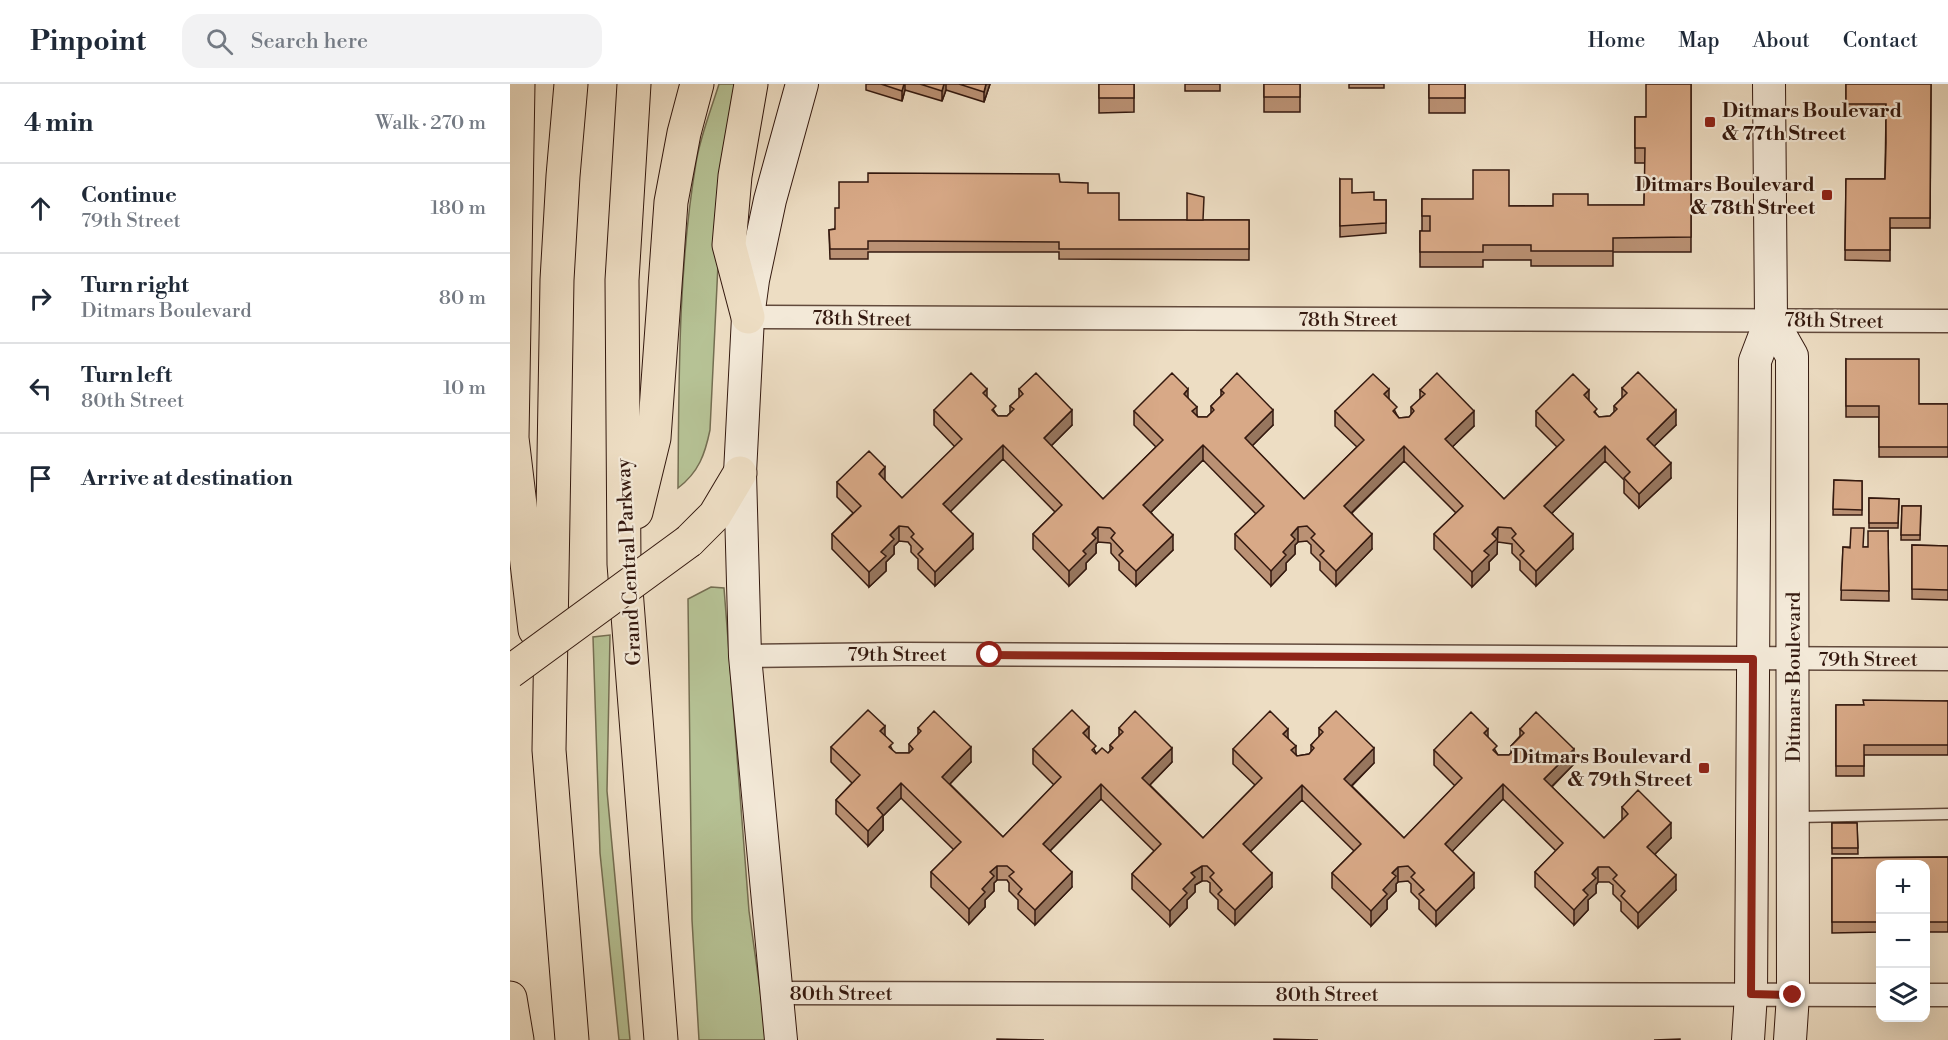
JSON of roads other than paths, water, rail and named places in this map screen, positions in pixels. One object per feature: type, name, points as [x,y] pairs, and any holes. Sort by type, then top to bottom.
[{"type":"main road","points":[[518,84],[512,438],[549,750],[572,1040]]},
{"type":"main road","points":[[549,750],[559,241],[572,84]]},
{"type":"main road","name":"Grand Central Parkway","points":[[634,84],[622,280],[624,564],[661,1040]]},
{"type":"main road","points":[[624,564],[654,438],[669,224],[684,133],[697,84]]},
{"type":"main road","points":[[748,317],[729,245],[735,176],[751,84]]},
{"type":"main road","points":[[510,672],[689,541],[715,515],[740,474]]},
{"type":"main road","points":[[510,998],[517,1040]]},
{"type":"street","points":[[781,1040],[774,993],[745,656],[740,474],[748,317],[770,200],[802,84]]},
{"type":"street","name":"Ditmars Boulevard","points":[[1748,1040],[1751,994],[1755,361],[1771,319],[1768,84]]},
{"type":"street","name":"78th Street","points":[[748,317],[1192,321],[1771,319],[1948,321]]},
{"type":"street","name":"Ditmars Boulevard","points":[[1771,319],[1792,356],[1794,659],[1793,995],[1790,1040]]},
{"type":"street","name":"79th Street","points":[[745,656],[904,654],[1948,659]]},
{"type":"street","name":"80th Street","points":[[774,993],[1876,995]]},
{"type":"street","points":[[1930,995],[1948,995]]},
{"type":"lane","points":[[1793,817],[1948,814]]},
{"type":"place","name":"Ditmars Boulevard & 77th Street","points":[[1710,122]]},
{"type":"place","name":"Ditmars Boulevard & 78th Street","points":[[1827,195]]},
{"type":"place","name":"Ditmars Boulevard & 79th Street","points":[[1704,768]]}]
